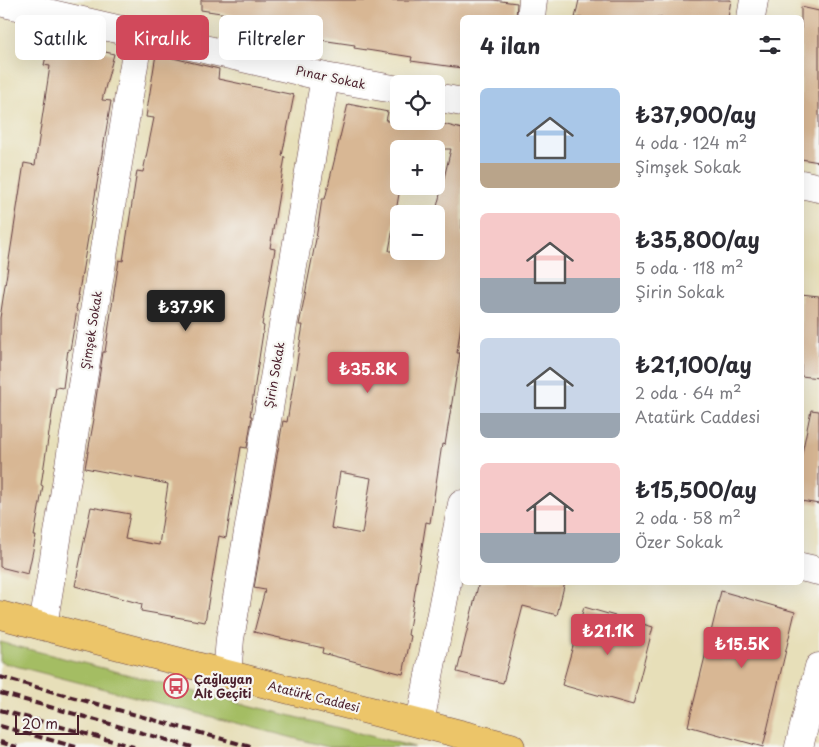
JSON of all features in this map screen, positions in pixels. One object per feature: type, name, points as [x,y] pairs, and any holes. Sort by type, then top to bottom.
[{"type":"main road","name":"Atatürk Caddesi","points":[[0,615],[511,747]]},
{"type":"street","points":[[531,15],[533,0]]},
{"type":"street","points":[[752,15],[754,0]]},
{"type":"street","name":"Pınar Sokak","points":[[0,2],[35,5],[116,28]]},
{"type":"street","name":"Pınar Sokak","points":[[209,50],[324,77],[390,88]]},
{"type":"street","name":"Şimşek Sokak","points":[[43,626],[135,60]]},
{"type":"street","name":"Şirin Sokak","points":[[227,674],[230,639],[324,77]]},
{"type":"street","points":[[445,99],[460,102]]},
{"type":"street","points":[[804,185],[819,188]]},
{"type":"street","points":[[420,723],[460,514]]},
{"type":"street","points":[[804,568],[819,571]]},
{"type":"street","points":[[799,747],[819,667]]},
{"type":"green space","points":[[0,642],[414,747],[328,747],[0,662]]},
{"type":"building","points":[[201,0],[493,0],[517,3],[516,15],[460,15],[460,68],[411,61],[412,57],[354,48],[355,45],[323,40],[323,15],[234,15],[201,10]]},
{"type":"building","points":[[579,0],[731,0],[728,15],[576,15]]},
{"type":"building","points":[[801,7],[819,11],[819,162],[804,160],[804,15],[801,15]]},
{"type":"building","points":[[106,52],[114,54],[102,100],[111,101],[77,310],[70,350],[68,349],[63,388],[56,387],[41,485],[43,486],[34,536],[36,536],[28,574],[0,567],[0,318],[24,163],[35,165],[50,66],[44,65],[45,60],[106,60]]},
{"type":"building","points":[[155,60],[181,60],[219,69],[218,79],[294,95],[282,156],[285,157],[270,248],[275,249],[262,325],[264,326],[247,448],[241,447],[226,538],[219,536],[205,622],[141,611],[142,604],[75,586],[91,507],[130,514],[125,539],[159,545],[168,484],[85,468],[119,260],[123,261],[137,171],[143,172],[154,118],[146,117]]},
{"type":"building","points":[[348,104],[388,112],[386,121],[390,121],[390,130],[445,130],[445,124],[460,128],[460,331],[457,353],[460,353],[445,445],[442,444],[430,523],[426,522],[408,635],[411,636],[403,674],[322,653],[323,648],[254,632],[265,590],[254,588],[283,421],[287,422],[303,325],[299,325],[322,199],[325,199]],"holes":[[[390,140],[445,140],[445,149],[451,149],[445,174],[445,195],[440,195],[437,205],[445,205],[445,260],[390,260],[390,205],[397,205],[399,195],[390,195]],[[340,472],[371,478],[362,534],[331,528]]]},
{"type":"building","points":[[804,295],[819,297],[819,378],[804,376]]},
{"type":"building","points":[[811,410],[819,411],[819,504],[804,502],[804,444]]},
{"type":"building","points":[[478,585],[564,585],[557,615],[523,606],[503,683],[457,672]]},
{"type":"building","points":[[721,591],[795,612],[763,747],[688,726]]},
{"type":"building","points":[[584,607],[653,627],[633,705],[562,685]]},
{"type":"railway","points":[[0,677],[251,747]]},
{"type":"railway","points":[[0,693],[192,747]]},
{"type":"railway","points":[[0,710],[134,747]]},
{"type":"railway","points":[[0,726],[76,747]]},
{"type":"railway","points":[[0,742],[17,747]]},
{"type":"place","name":"Çağlayan Alt Geçiti","points":[[176,686]]}]
